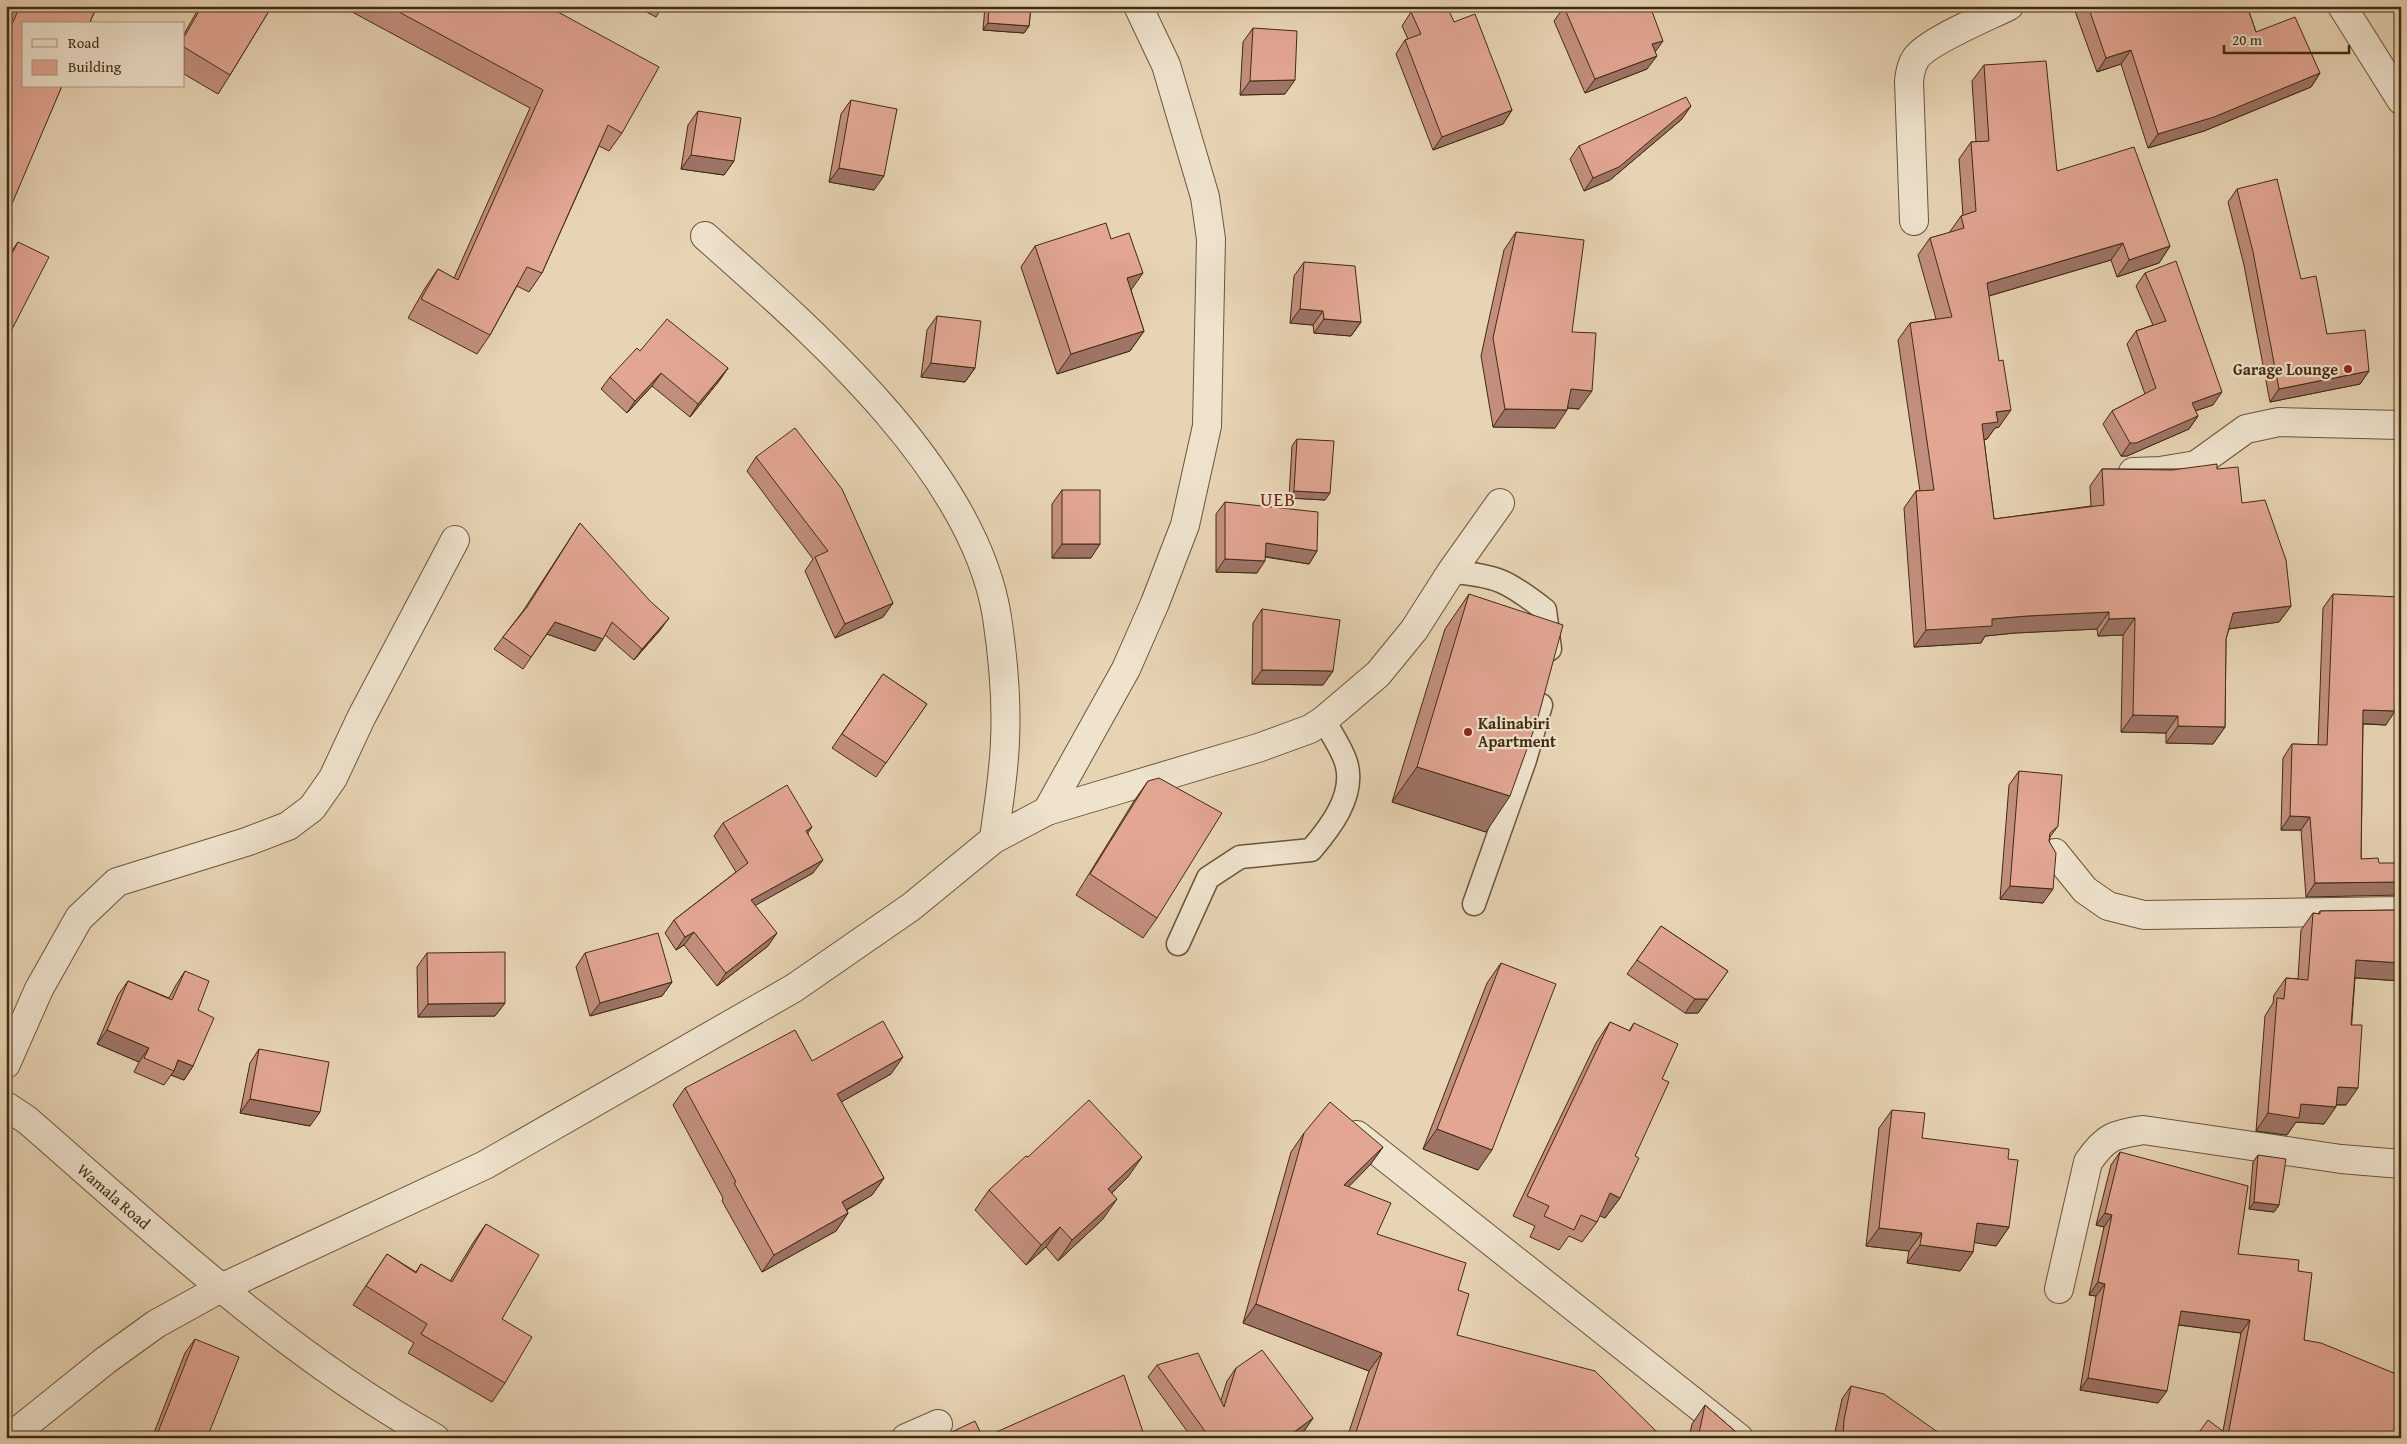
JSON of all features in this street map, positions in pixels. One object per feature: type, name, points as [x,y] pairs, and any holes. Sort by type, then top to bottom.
[{"type":"street","points":[[1047,811],[1126,669],[1155,603],[1185,525],[1207,426],[1211,239],[1206,197],[1166,65],[1138,6]]},
{"type":"street","points":[[1914,222],[1910,70],[1916,58],[1939,41],[2009,6]]},
{"type":"street","points":[[2342,6],[2401,100]]},
{"type":"street","points":[[705,236],[798,318],[844,366],[902,430],[958,510],[982,564],[997,615],[1004,676],[1005,742],[994,839]]},
{"type":"street","points":[[2112,472],[2160,472],[2196,465],[2246,429],[2279,422],[2401,425]]},
{"type":"street","points":[[9,1438],[83,1378],[156,1324],[221,1288],[485,1165],[794,988],[911,907],[994,839],[1047,811],[1258,748],[1310,729],[1324,720],[1378,674],[1414,630],[1451,572],[1500,503]]},
{"type":"street","points":[[6,1064],[40,990],[79,918],[117,882],[254,839],[288,826],[312,808],[333,778],[361,718],[455,540]]},
{"type":"street","points":[[2055,853],[2085,890],[2108,906],[2144,915],[2401,911]]},
{"type":"street","name":"Wamala Road","points":[[6,1106],[27,1120],[267,1326],[405,1420],[436,1438]]},
{"type":"street","points":[[2059,1289],[2088,1162],[2100,1144],[2117,1134],[2143,1130],[2341,1159],[2401,1164]]},
{"type":"street","points":[[1357,1135],[1739,1438]]},
{"type":"street","points":[[906,1438],[938,1424]]},
{"type":"lane","points":[[1451,572],[1483,574],[1515,586],[1545,610],[1552,664],[1525,760],[1474,904]]},
{"type":"lane","points":[[1178,944],[1208,878],[1240,857],[1312,850],[1334,822],[1346,788],[1347,766],[1324,720]]},
{"type":"building","points":[[20,6],[97,6],[90,22],[22,22],[22,88],[61,88],[11,206],[6,204],[6,38]]},
{"type":"building","points":[[202,6],[272,6],[230,75],[185,48],[185,35]]},
{"type":"building","points":[[388,6],[547,6],[659,67],[622,133],[608,125],[542,273],[527,267],[490,335],[421,299],[438,269],[458,280],[543,90]]},
{"type":"building","points":[[989,6],[1031,6],[1029,26],[988,23]]},
{"type":"building","points":[[1426,6],[1447,6],[1454,22],[1475,14],[1512,110],[1442,137],[1405,40],[1421,34],[1411,12]]},
{"type":"building","points":[[1650,6],[1663,41],[1652,44],[1657,56],[1595,79],[1564,7]]},
{"type":"building","points":[[2088,6],[2247,6],[2256,32],[2295,17],[2320,73],[2214,117],[2158,134],[2131,50],[2106,58]]},
{"type":"building","points":[[1253,28],[1297,31],[1295,80],[1250,81]]},
{"type":"building","points":[[2046,61],[2057,171],[2134,147],[2170,246],[2129,260],[2123,243],[1987,283],[1999,361],[2003,360],[2011,410],[1996,412],[1998,422],[1982,424],[1994,519],[2104,505],[2102,469],[2172,470],[2217,464],[2217,469],[2238,467],[2242,503],[2265,500],[2286,560],[2291,606],[2233,613],[2226,639],[2225,727],[2178,726],[2178,716],[2133,715],[2135,618],[2109,619],[2109,612],[2027,616],[1992,619],[1992,626],[1926,630],[1916,491],[1934,490],[1910,323],[1952,317],[1930,238],[1964,228],[1961,216],[1976,211],[1971,142],[1989,141],[1984,65]]},
{"type":"building","points":[[1686,97],[1691,106],[1619,167],[1593,178],[1579,146]]},
{"type":"building","points":[[851,100],[897,109],[884,176],[839,168]]},
{"type":"building","points":[[698,111],[741,118],[734,161],[691,155]]},
{"type":"building","points":[[2277,179],[2301,279],[2316,276],[2327,334],[2365,330],[2369,371],[2279,389],[2253,252],[2237,189]]},
{"type":"building","points":[[1106,223],[1111,239],[1129,233],[1143,273],[1127,278],[1144,331],[1071,354],[1035,246]]},
{"type":"building","points":[[1516,232],[1584,240],[1572,332],[1596,333],[1592,391],[1571,389],[1567,410],[1505,409],[1493,338]]},
{"type":"building","points":[[18,242],[49,257],[8,337],[6,336],[6,265]]},
{"type":"building","points":[[2176,261],[2222,392],[2192,403],[2198,416],[2136,443],[2130,443],[2112,411],[2156,388],[2136,331],[2166,321],[2145,273]]},
{"type":"building","points":[[1304,262],[1355,266],[1361,322],[1324,319],[1323,311],[1300,309]]},
{"type":"building","points":[[937,316],[981,321],[975,368],[931,363]]},
{"type":"building","points":[[667,319],[728,368],[698,404],[661,373],[635,401],[610,377],[637,348],[640,351]]},
{"type":"building","points":[[795,428],[842,489],[893,603],[845,624],[815,557],[828,551],[756,457]]},
{"type":"building","points":[[1297,439],[1334,441],[1330,493],[1294,491]]},
{"type":"building","points":[[1062,490],[1100,490],[1100,544],[1062,544]]},
{"type":"building","points":[[1225,502],[1318,512],[1317,551],[1266,543],[1265,561],[1225,559]]},
{"type":"building","points":[[580,523],[650,601],[669,618],[642,649],[612,622],[603,639],[555,622],[531,657],[503,637],[527,607]]},
{"type":"building","name":"Kalinabiri Apartment","points":[[1469,594],[1563,625],[1537,721],[1510,796],[1417,767]]},
{"type":"building","points":[[2333,594],[2400,597],[2395,711],[2363,710],[2361,859],[2378,858],[2379,863],[2401,863],[2401,882],[2315,883],[2310,817],[2290,816],[2292,744],[2327,745]]},
{"type":"building","points":[[1262,609],[1340,620],[1333,671],[1262,670]]},
{"type":"building","points":[[883,674],[927,704],[886,763],[842,734]]},
{"type":"building","points":[[2019,771],[2062,775],[2058,826],[2050,833],[2049,841],[2056,853],[2053,889],[2010,886]]},
{"type":"building","points":[[1159,778],[1222,813],[1157,918],[1090,874],[1148,781]]},
{"type":"building","points":[[787,785],[812,827],[806,831],[823,860],[751,900],[777,933],[726,973],[694,932],[685,937],[674,920],[748,863],[723,823]]},
{"type":"building","points":[[2401,910],[2401,963],[2356,960],[2351,1025],[2362,1025],[2358,1088],[2338,1087],[2336,1107],[2301,1104],[2299,1118],[2268,1113],[2277,998],[2284,999],[2286,978],[2308,980],[2313,913],[2320,914],[2320,911]]},
{"type":"building","points":[[1661,926],[1728,971],[1708,999],[1695,999],[1637,960]]},
{"type":"building","points":[[658,933],[672,982],[600,1003],[585,953]]},
{"type":"building","points":[[505,952],[505,1003],[428,1004],[427,953]]},
{"type":"building","points":[[1501,963],[1556,984],[1492,1150],[1437,1129]]},
{"type":"building","points":[[185,971],[209,981],[198,1010],[214,1018],[193,1066],[178,1060],[174,1071],[144,1058],[149,1048],[107,1030],[128,981],[172,1000]]},
{"type":"building","points":[[883,1021],[903,1057],[837,1094],[884,1178],[842,1202],[848,1213],[774,1255],[685,1088],[795,1030],[812,1061]]},
{"type":"building","points":[[1610,1022],[1630,1031],[1634,1023],[1678,1044],[1662,1079],[1669,1082],[1635,1156],[1639,1158],[1620,1198],[1610,1193],[1597,1222],[1581,1215],[1574,1230],[1544,1216],[1549,1206],[1527,1196]]},
{"type":"building","points":[[259,1049],[329,1062],[320,1112],[250,1099]]},
{"type":"building","points":[[1089,1100],[1142,1157],[1108,1189],[1117,1199],[1072,1240],[1060,1227],[1041,1245],[989,1190],[1026,1156],[1028,1157]]},
{"type":"building","points":[[1330,1102],[1383,1147],[1344,1185],[1391,1203],[1377,1234],[1466,1263],[1458,1290],[1469,1294],[1457,1335],[1595,1371],[1663,1438],[1354,1438],[1382,1353],[1256,1304],[1304,1133]]},
{"type":"building","points":[[1892,1110],[1925,1113],[1922,1138],[2009,1149],[2008,1159],[2018,1160],[2009,1227],[1977,1223],[1973,1252],[1920,1245],[1922,1233],[1879,1228]]},
{"type":"building","points":[[2120,1152],[2248,1186],[2238,1254],[2299,1260],[2298,1271],[2312,1273],[2304,1340],[2321,1343],[2401,1376],[2401,1387],[2396,1398],[2401,1400],[2401,1438],[2195,1438],[2208,1420],[2228,1435],[2250,1320],[2181,1311],[2167,1391],[2088,1378],[2105,1284],[2098,1282],[2112,1215],[2105,1213]]},
{"type":"building","points":[[2258,1155],[2286,1159],[2279,1205],[2254,1202]]},
{"type":"building","points":[[486,1224],[539,1255],[502,1319],[532,1337],[505,1383],[421,1334],[427,1324],[366,1286],[387,1254],[416,1273],[421,1264],[452,1282]]},
{"type":"building","points":[[195,1339],[239,1357],[207,1438],[173,1438],[158,1432]]},
{"type":"building","points":[[1262,1350],[1313,1418],[1286,1438],[1210,1438],[1157,1365],[1198,1353],[1224,1407],[1236,1368]]},
{"type":"building","points":[[1124,1375],[1145,1438],[983,1438]]},
{"type":"building","points":[[1851,1386],[1884,1394],[1946,1438],[1843,1438],[1844,1420]]},
{"type":"building","points":[[1705,1405],[1743,1438],[1698,1438]]},
{"type":"building","points":[[975,1421],[983,1438],[939,1438]]},
{"type":"place","name":"Garage Lounge","points":[[2348,369]]},
{"type":"place","name":"Kalinabiri Apartment","points":[[1468,732]]},
{"type":"district","name":"UEB","points":[[1278,499]]}]
